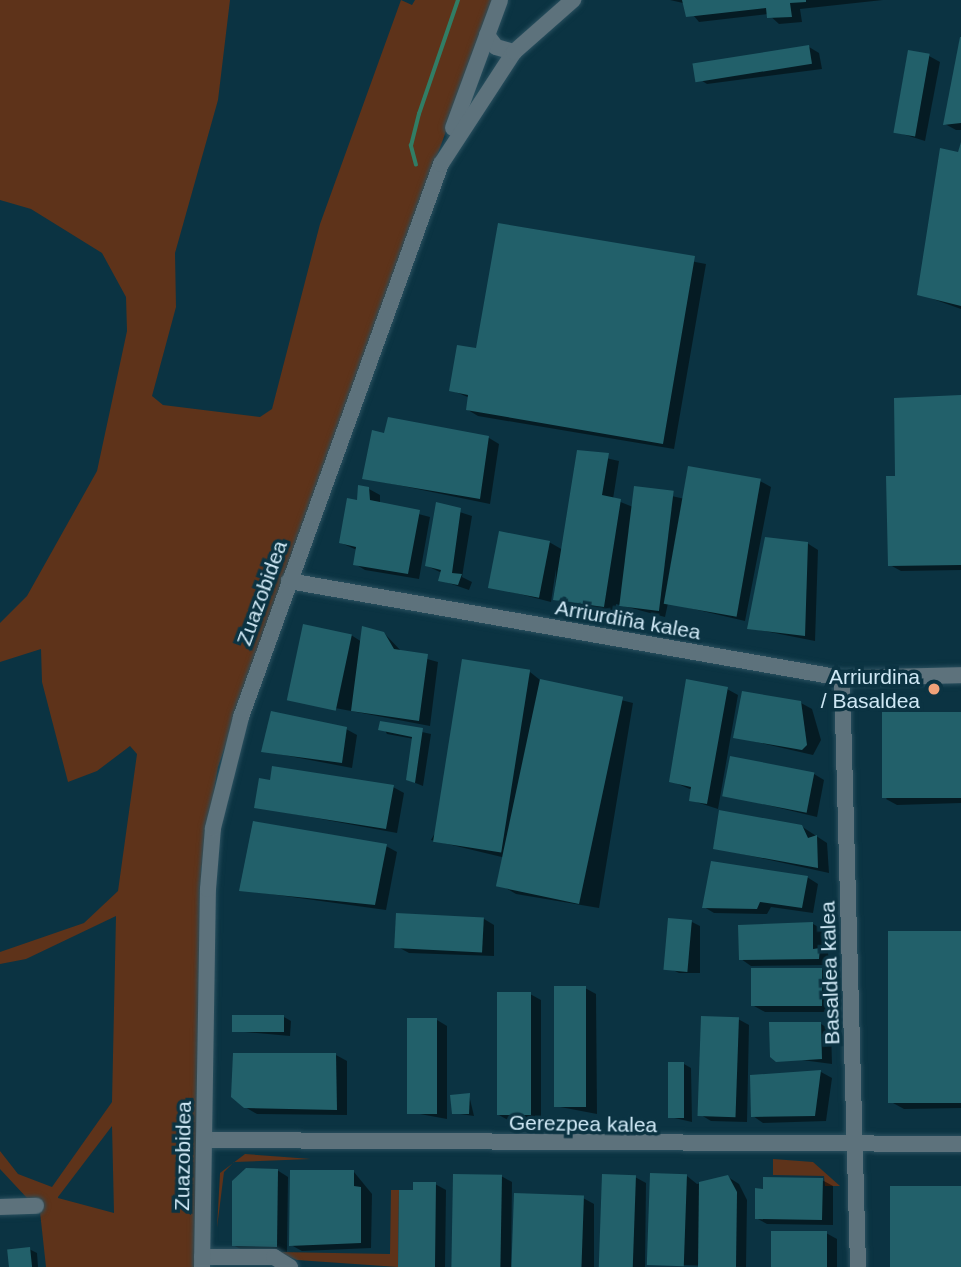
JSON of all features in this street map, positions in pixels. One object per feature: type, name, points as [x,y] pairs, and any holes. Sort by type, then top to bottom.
[{"type":"street","points":[[441,164],[500,0]]},
{"type":"street","name":"Zuazobidea","points":[[202,1262],[213,828],[241,717],[441,164],[514,52],[573,0]]},
{"type":"street","points":[[487,35],[496,47],[514,52]]},
{"type":"street","name":"Arriurdiña kalea","points":[[289,581],[842,678],[961,676]]},
{"type":"street","name":"Basaldea kalea","points":[[842,678],[858,1267]]},
{"type":"street","name":"Gerezpea kalea","points":[[204,1140],[856,1148],[961,1144]]},
{"type":"street","points":[[0,1207],[36,1206]]},
{"type":"street","points":[[202,1262],[274,1257],[290,1267]]},
{"type":"street","points":[[232,1267],[284,1267]]},
{"type":"shaded area","points":[[0,0],[230,0],[218,100],[175,253],[176,307],[152,396],[163,405],[260,417],[272,409],[320,224],[401,0],[412,5],[415,0],[493,0],[218,767],[201,871],[195,1267],[46,1267],[40,1212],[0,1169],[0,1151],[18,1174],[52,1187],[112,1102],[116,916],[26,959],[0,964],[0,952],[84,923],[118,891],[137,754],[130,746],[97,771],[68,782],[42,682],[41,649],[0,662],[0,623],[27,596],[97,471],[127,331],[126,297],[102,253],[31,209],[0,200]],"holes":[[[112,1126],[114,1213],[58,1198]]]},
{"type":"shaded area","points":[[245,1154],[311,1159],[234,1162]]},
{"type":"shaded area","points":[[773,1159],[813,1162],[840,1186],[825,1186],[824,1176],[773,1175]]},
{"type":"shaded area","points":[[232,1164],[224,1172],[217,1228],[220,1173]]},
{"type":"shaded area","points":[[391,1190],[399,1190],[398,1267],[297,1260],[278,1252],[390,1254]]},
{"type":"building","points":[[682,0],[806,2],[790,3],[792,17],[767,18],[766,8],[686,17]]},
{"type":"building","points":[[960,37],[961,123],[943,125]]},
{"type":"building","points":[[809,45],[812,64],[695,82],[692,63]]},
{"type":"building","points":[[908,50],[930,54],[915,137],[893,133]]},
{"type":"building","points":[[961,142],[961,306],[917,295],[940,148],[958,152]]},
{"type":"building","points":[[498,223],[695,256],[663,444],[466,410],[468,395],[449,391],[457,345],[476,348]]},
{"type":"building","points":[[961,395],[961,565],[888,566],[886,476],[895,476],[894,398]]},
{"type":"building","points":[[388,417],[489,436],[480,499],[362,479],[372,430],[384,433]]},
{"type":"building","points":[[577,450],[609,453],[602,495],[621,499],[604,607],[553,600]]},
{"type":"building","points":[[688,466],[761,479],[737,617],[664,604]]},
{"type":"building","points":[[358,485],[369,487],[370,500],[420,510],[408,574],[353,565],[356,547],[339,543],[347,498],[357,500]]},
{"type":"building","points":[[634,486],[674,491],[659,611],[619,606]]},
{"type":"building","points":[[436,502],[461,508],[452,573],[462,574],[458,585],[438,581],[441,570],[425,566]]},
{"type":"building","points":[[499,531],[550,541],[539,598],[488,588]]},
{"type":"building","points":[[765,537],[808,542],[805,636],[747,629]]},
{"type":"building","points":[[303,624],[352,634],[336,711],[287,700]]},
{"type":"building","points":[[362,626],[384,632],[394,649],[428,654],[419,721],[351,711]]},
{"type":"building","points":[[462,659],[530,670],[501,853],[433,842]]},
{"type":"building","points":[[540,679],[623,697],[579,904],[496,886]]},
{"type":"building","points":[[686,679],[728,687],[707,804],[689,801],[691,787],[669,782]]},
{"type":"building","points":[[742,691],[801,701],[807,745],[802,750],[733,738]]},
{"type":"building","points":[[271,711],[347,727],[342,763],[261,752]]},
{"type":"building","points":[[882,712],[961,712],[961,798],[882,798]]},
{"type":"building","points":[[380,721],[423,728],[415,783],[406,780],[412,737],[378,730]]},
{"type":"building","points":[[730,756],[814,772],[807,813],[722,796]]},
{"type":"building","points":[[272,766],[394,785],[386,829],[254,808],[259,778],[270,780]]},
{"type":"building","points":[[719,810],[802,825],[808,838],[817,835],[818,868],[713,849]]},
{"type":"building","points":[[253,821],[387,844],[375,905],[239,891]]},
{"type":"building","points":[[711,861],[808,876],[802,908],[760,902],[757,909],[702,908]]},
{"type":"building","points":[[396,913],[484,918],[482,953],[394,948]]},
{"type":"building","points":[[668,918],[692,920],[687,972],[663,970]]},
{"type":"building","points":[[813,922],[813,949],[820,948],[819,959],[739,960],[738,925]]},
{"type":"building","points":[[888,931],[961,931],[961,1103],[888,1103]]},
{"type":"building","points":[[751,968],[822,968],[822,1006],[751,1006]]},
{"type":"building","points":[[554,986],[586,986],[586,1107],[554,1107]]},
{"type":"building","points":[[497,992],[531,992],[531,1115],[497,1115]]},
{"type":"building","points":[[232,1015],[284,1015],[284,1032],[232,1032]]},
{"type":"building","points":[[701,1016],[739,1017],[735,1117],[698,1116]]},
{"type":"building","points":[[407,1018],[437,1018],[437,1114],[407,1114]]},
{"type":"building","points":[[769,1022],[821,1022],[822,1059],[776,1062],[770,1057]]},
{"type":"building","points":[[233,1053],[336,1053],[337,1110],[244,1108],[231,1097]]},
{"type":"building","points":[[668,1062],[684,1062],[684,1118],[668,1118]]},
{"type":"building","points":[[821,1070],[815,1116],[751,1117],[750,1075]]},
{"type":"building","points":[[470,1093],[469,1114],[452,1114],[450,1095]]},
{"type":"building","points":[[246,1168],[278,1169],[277,1247],[232,1246],[232,1181]]},
{"type":"building","points":[[290,1170],[354,1170],[354,1186],[361,1187],[361,1243],[289,1246]]},
{"type":"building","points":[[650,1173],[687,1174],[684,1266],[647,1265]]},
{"type":"building","points":[[453,1174],[502,1175],[500,1267],[451,1267]]},
{"type":"building","points":[[602,1174],[636,1175],[633,1267],[599,1267]]},
{"type":"building","points":[[728,1175],[737,1192],[736,1267],[698,1267],[699,1182]]},
{"type":"building","points":[[763,1177],[823,1178],[822,1220],[755,1219],[755,1188],[763,1189]]},
{"type":"building","points":[[413,1182],[436,1182],[435,1267],[398,1267],[399,1190],[413,1190]]},
{"type":"building","points":[[890,1186],[961,1186],[961,1267],[890,1267]]},
{"type":"building","points":[[514,1193],[584,1195],[581,1267],[511,1267]]},
{"type":"building","points":[[771,1231],[827,1231],[827,1267],[771,1267]]},
{"type":"building","points":[[30,1247],[32,1267],[9,1267],[7,1249]]},
{"type":"waterway","points":[[416,165],[411,146],[419,114],[458,0]]},
{"type":"place","name":"Arriurdina / Basaldea","points":[[934,689]]}]
